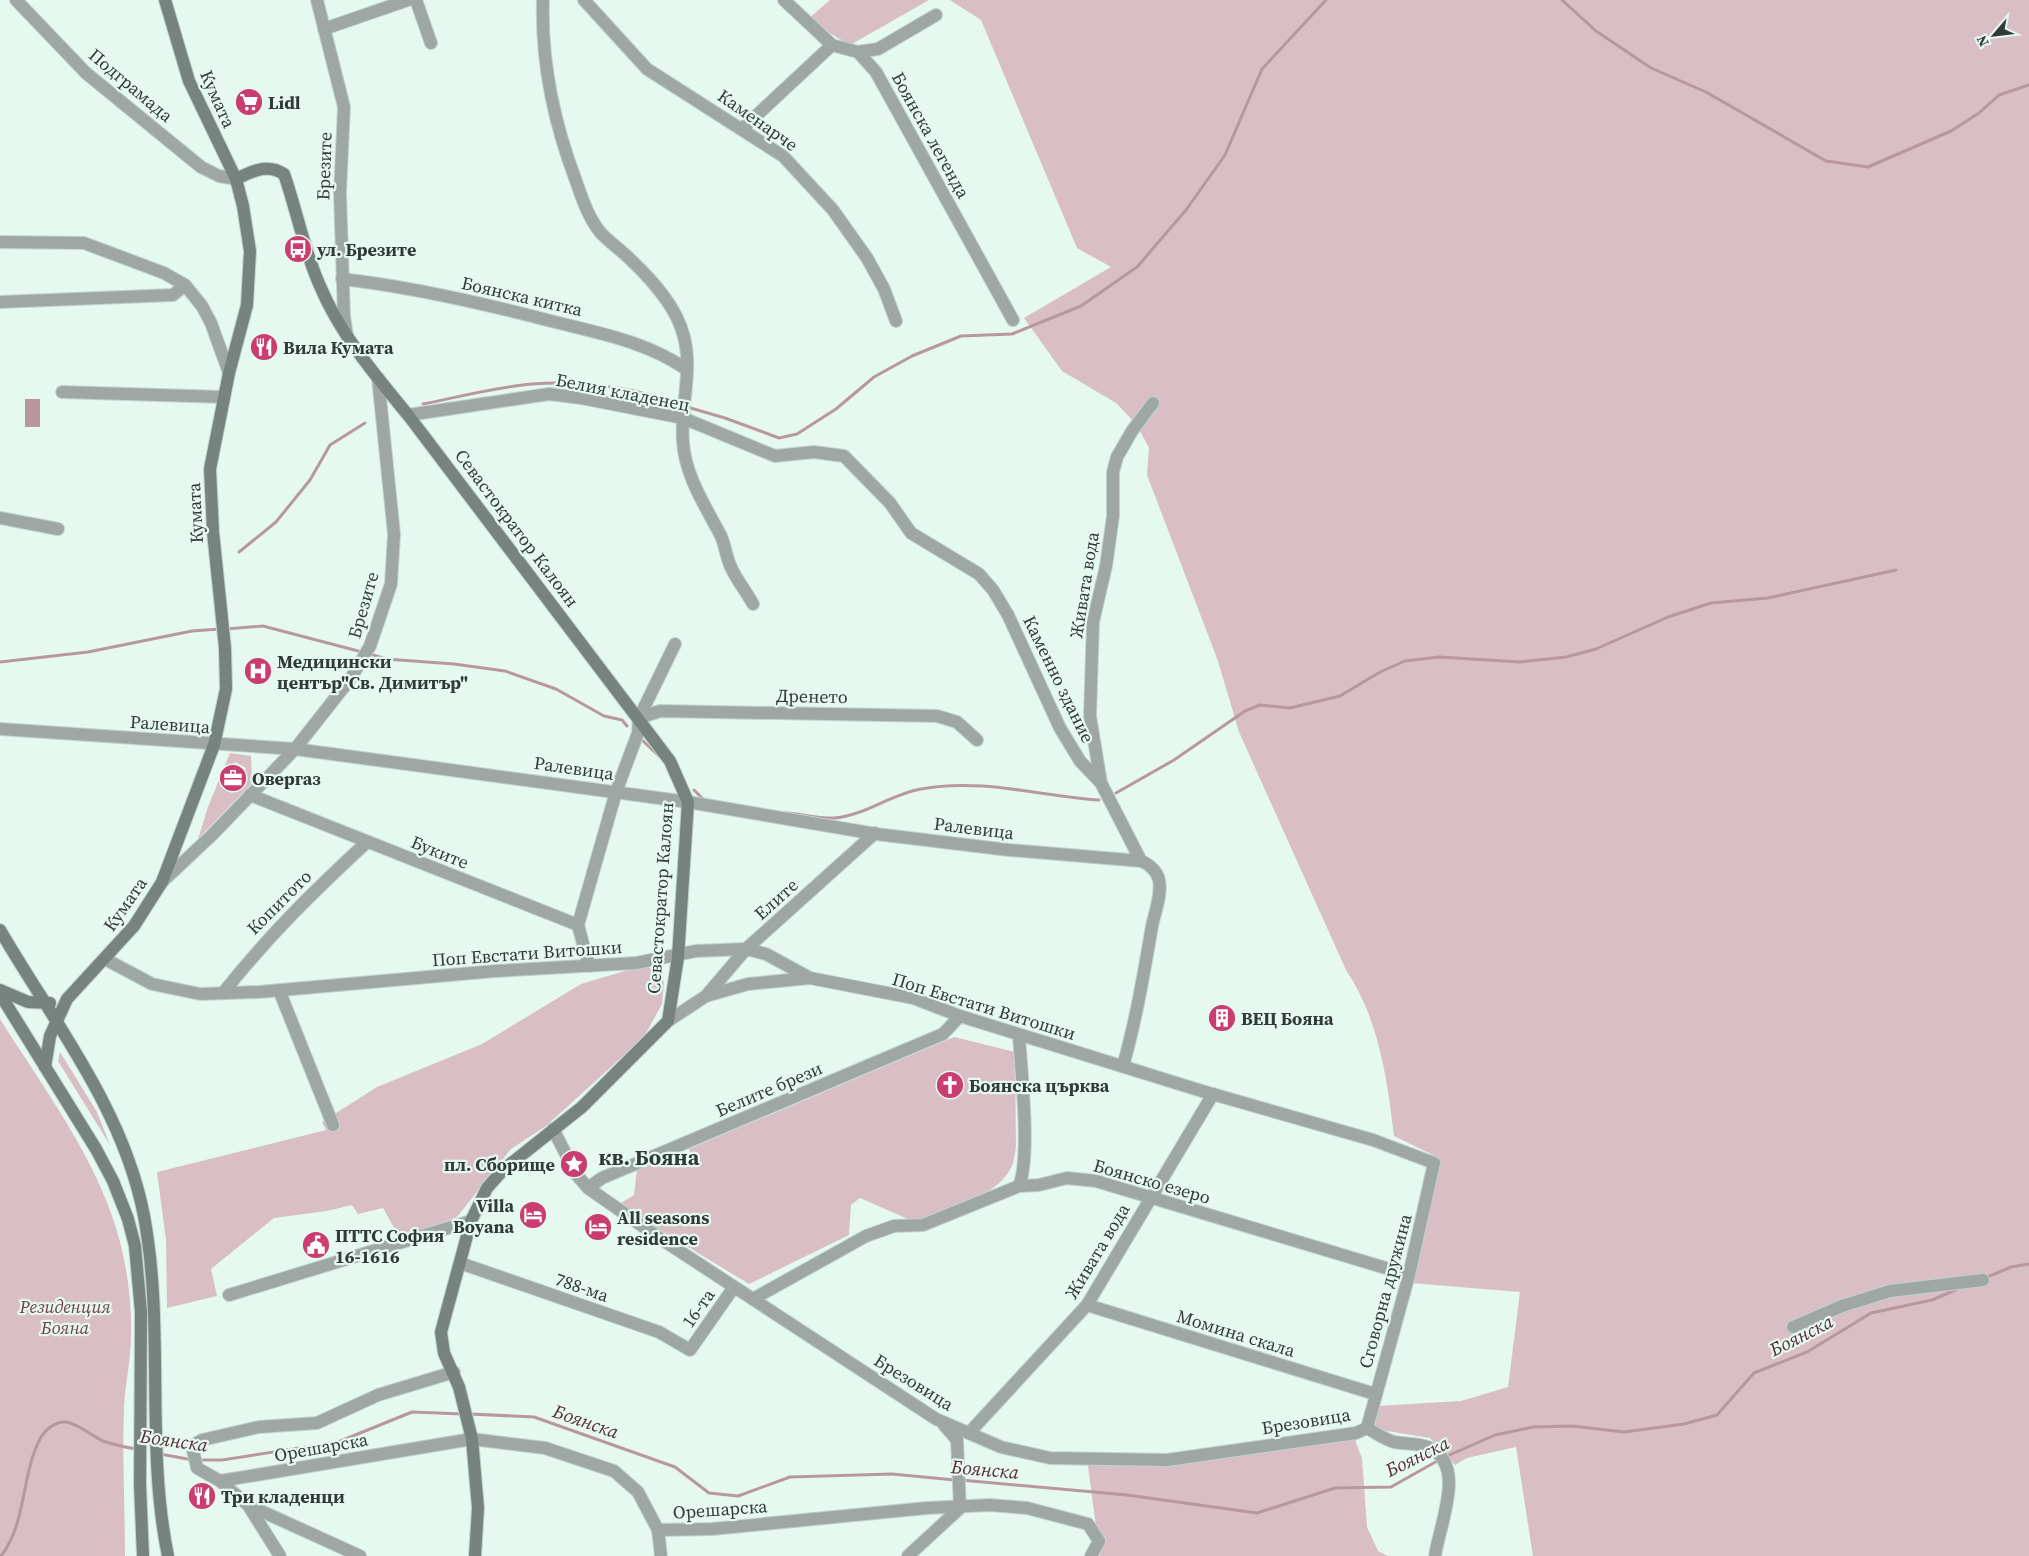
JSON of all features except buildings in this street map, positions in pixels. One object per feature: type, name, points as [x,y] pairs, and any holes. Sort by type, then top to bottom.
[{"type":"main road","name":"Кумата","points":[[66,999],[134,926],[162,882],[214,745],[226,689],[222,618],[212,532],[210,469],[229,373],[247,305],[250,251],[243,206],[236,179],[189,82],[165,0]]},
{"type":"main road","name":"Севастократор Калоян","points":[[236,179],[257,169],[276,169],[284,174],[319,285],[331,310],[348,336],[670,761],[688,802],[678,957],[668,1020]]},
{"type":"main road","points":[[0,930],[78,1056],[106,1110],[128,1160],[144,1216],[151,1273],[158,1485],[168,1556]]},
{"type":"main road","points":[[0,992],[28,1002],[46,1004],[66,999]]},
{"type":"main road","points":[[0,992],[96,1149],[113,1182],[128,1219],[135,1246],[141,1312],[140,1486],[143,1556]]},
{"type":"main road","points":[[45,1067],[50,1036],[66,999]]},
{"type":"main road","points":[[475,1556],[478,1508],[472,1439],[459,1387],[444,1353],[442,1332],[471,1221],[481,1198],[495,1178],[582,1107],[668,1020]]},
{"type":"street","name":"Подграмада","points":[[16,0],[86,73],[201,167],[219,176],[236,179]]},
{"type":"street","name":"Брезите","points":[[317,0],[344,107],[340,193],[342,279],[348,336]]},
{"type":"street","points":[[324,29],[408,0]]},
{"type":"street","points":[[416,0],[431,43]]},
{"type":"street","points":[[543,0],[546,75],[558,125],[581,195],[601,232],[631,260],[663,295],[684,337],[686,369],[682,441],[688,470],[723,541],[730,566],[753,604]]},
{"type":"street","name":"Каменарче","points":[[584,0],[647,69],[743,128],[783,156],[833,210],[866,258],[884,289],[896,321]]},
{"type":"street","points":[[784,0],[832,46],[858,52],[878,49],[936,15]]},
{"type":"street","points":[[743,128],[832,46]]},
{"type":"street","name":"Боянска легенда","points":[[858,52],[876,72],[1013,320]]},
{"type":"street","points":[[0,242],[84,243],[164,273],[185,285],[202,306],[211,323],[229,373]]},
{"type":"street","name":"Боянска китка","points":[[342,279],[411,289],[505,308],[601,332],[654,351],[686,369]]},
{"type":"street","points":[[0,302],[173,295],[185,285]]},
{"type":"street","name":"Брезите","points":[[162,882],[212,835],[295,749],[352,678],[370,646],[391,584],[394,534],[378,378]]},
{"type":"street","points":[[62,392],[224,398]]},
{"type":"street","name":"Белия кладенец","points":[[408,415],[550,394],[581,398],[683,418],[775,456],[814,452],[844,456],[890,503],[912,533]]},
{"type":"street","name":"Живата вода","points":[[1101,783],[1090,716],[1093,622],[1106,566],[1113,516],[1113,472],[1117,458],[1132,431],[1153,403]]},
{"type":"street","points":[[0,518],[58,529]]},
{"type":"street","name":"Каменно здание","points":[[912,533],[979,574],[993,590],[1008,615],[1060,728],[1080,761],[1101,783],[1141,861],[1152,868],[1159,882],[1132,1034],[1123,1066]]},
{"type":"street","points":[[589,966],[578,925],[616,792],[638,733],[639,718],[674,644]]},
{"type":"street","name":"Дренето","points":[[639,718],[660,711],[937,716],[957,722],[977,740]]},
{"type":"street","name":"Ралевица","points":[[0,730],[295,749],[688,802],[874,833],[1009,850],[1141,861]]},
{"type":"street","name":"Буките","points":[[250,795],[578,925]]},
{"type":"street","name":"Елите","points":[[706,996],[746,949],[874,833]]},
{"type":"street","name":"Копитото","points":[[223,993],[257,950],[293,910],[366,842]]},
{"type":"street","name":"Поп Евстати Витошки","points":[[105,959],[152,984],[200,994],[279,990],[485,972],[636,963],[678,957],[696,952],[746,949],[766,954],[810,978],[913,998],[960,1016],[1019,1035],[1373,1140],[1434,1163]]},
{"type":"street","points":[[668,1020],[706,996],[748,984],[810,978]]},
{"type":"street","points":[[279,990],[334,1125]]},
{"type":"street","name":"Белите брези","points":[[588,1188],[602,1178],[943,1034],[960,1016]]},
{"type":"street","points":[[1019,1035],[1024,1147],[1022,1178],[1019,1186]]},
{"type":"street","name":"Живата вода","points":[[969,1433],[1087,1306],[1213,1094]]},
{"type":"street","name":"Брезовица","points":[[553,1129],[576,1174],[588,1188],[734,1287],[936,1419],[1001,1447],[1050,1458],[1167,1460],[1356,1433],[1366,1428]]},
{"type":"street","name":"Сговорна дружина","points":[[1366,1428],[1409,1275],[1434,1163]]},
{"type":"street","name":"Боянско езеро","points":[[753,1299],[866,1236],[894,1226],[923,1226],[1019,1186],[1039,1185],[1066,1178],[1096,1181],[1409,1275]]},
{"type":"street","points":[[229,1295],[471,1221]]},
{"type":"street","name":"788-ма","points":[[460,1264],[659,1332],[690,1350]]},
{"type":"street","points":[[1793,1326],[1842,1306],[1890,1291],[1983,1280]]},
{"type":"street","name":"16-та","points":[[690,1350],[734,1287]]},
{"type":"street","name":"Момина скала","points":[[1087,1306],[1376,1394]]},
{"type":"street","name":"Орешарска","points":[[454,1372],[378,1395],[317,1423],[259,1427],[202,1440],[192,1446],[197,1468],[220,1481],[472,1439],[545,1448],[614,1471],[638,1492],[658,1530],[712,1529],[927,1508],[960,1508],[990,1505],[1027,1508],[1088,1524],[1099,1541],[1090,1556]]},
{"type":"street","points":[[908,1556],[960,1508],[957,1440],[948,1428],[936,1419]]},
{"type":"street","points":[[1366,1428],[1393,1442],[1428,1447],[1437,1453],[1450,1474],[1450,1489],[1435,1556]]},
{"type":"street","points":[[220,1481],[248,1505],[360,1556]]},
{"type":"street","points":[[248,1505],[280,1556]]},
{"type":"street","points":[[658,1530],[661,1556]]},
{"type":"green space","points":[[830,0],[929,0],[850,45],[807,20]]},
{"type":"green space","points":[[950,0],[2029,0],[2029,1556],[1533,1556],[1516,1447],[1467,1458],[1455,1465],[1430,1438],[1375,1429],[1377,1406],[1461,1401],[1508,1387],[1520,1292],[1411,1283],[1439,1169],[1433,1155],[1394,1136],[1388,1092],[1374,1029],[1239,732],[1218,661],[1147,475],[1149,448],[1137,425],[1116,403],[1062,371],[1024,318],[1111,267],[1077,248],[981,20]]},
{"type":"green space","points":[[230,753],[251,756],[252,783],[198,839],[208,807]],"holes":[[[235,762],[246,768],[232,793],[221,787]]]},
{"type":"green space","points":[[646,967],[656,969],[664,982],[662,1004],[644,1037],[546,1126],[511,1149],[457,1217],[417,1233],[398,1235],[383,1208],[358,1214],[352,1205],[327,1211],[274,1218],[211,1269],[217,1296],[167,1308],[166,1240],[157,1172],[326,1130],[322,1122],[377,1087],[482,1044],[581,984],[628,970]]},
{"type":"green space","name":"Резиденция Бояна","points":[[0,1019],[66,1121],[81,1148],[107,1203],[124,1257],[130,1296],[131,1323],[131,1345],[123,1426],[125,1556],[0,1556]]},
{"type":"green space","points":[[954,1037],[1015,1052],[1016,1147],[1013,1164],[1005,1177],[995,1186],[970,1202],[917,1223],[860,1198],[851,1205],[849,1235],[749,1284],[642,1219],[621,1203],[634,1195],[637,1169],[660,1161],[664,1165],[678,1161],[691,1154],[689,1149]]},
{"type":"green space","points":[[60,1052],[97,1112],[110,1145],[58,1061]]},
{"type":"green space","points":[[1356,1433],[1356,1443],[1362,1458],[1367,1527],[1378,1551],[1388,1556],[1100,1556],[1087,1459],[1167,1460]]},
{"type":"shaded area","points":[[25,399],[40,399],[40,427],[25,427]]},
{"type":"waterway","points":[[687,407],[725,418],[779,438],[797,434],[836,409],[874,377],[912,356],[961,336],[1012,334],[1081,306],[1137,267],[1186,210],[1225,155],[1262,69],[1326,0]]},
{"type":"waterway","points":[[1562,0],[1596,31],[1651,68],[1706,92],[1826,161],[1868,167],[1951,131],[1979,113],[1999,95],[2029,85]]},
{"type":"waterway","points":[[423,404],[505,387],[569,383],[628,390],[682,405]]},
{"type":"waterway","points":[[239,552],[276,522],[310,480],[330,445],[365,423]]},
{"type":"waterway","points":[[1116,793],[1174,760],[1245,711],[1260,705],[1290,708],[1340,696],[1380,672],[1405,661],[1439,657],[1520,662],[1566,657],[1596,649],[1668,617],[1711,603],[1768,598],[1896,570]]},
{"type":"waterway","points":[[226,629],[263,626],[362,652]]},
{"type":"waterway","points":[[0,662],[88,652],[192,631],[220,629]]},
{"type":"waterway","points":[[370,654],[386,659],[454,664],[505,671],[556,689],[604,716],[622,720],[627,726]]},
{"type":"waterway","points":[[642,740],[660,757]]},
{"type":"waterway","points":[[786,813],[835,818],[857,813],[899,795],[921,789],[944,786],[989,787],[1099,800]]},
{"type":"waterway","points":[[694,790],[704,800]]},
{"type":"waterway","name":"Боянска","points":[[1985,1278],[2011,1267],[2029,1264]]},
{"type":"waterway","name":"Боянска","points":[[1445,1457],[1495,1435],[1533,1427],[1572,1426],[1624,1432],[1684,1424],[1717,1415],[1754,1373],[1807,1352],[1871,1313],[1932,1300],[1960,1288]]},
{"type":"waterway","name":"Боянска","points":[[199,1460],[222,1460],[338,1442],[412,1412],[463,1414]]},
{"type":"waterway","name":"Боянска","points":[[470,1414],[534,1417],[675,1467],[709,1493],[738,1496],[790,1477],[892,1474],[955,1480]]},
{"type":"waterway","name":"Боянска","points":[[1,1556],[15,1529],[35,1451],[41,1437],[48,1428],[55,1424],[66,1422],[80,1427],[103,1441],[136,1449]]},
{"type":"waterway","name":"Боянска","points":[[160,1454],[193,1460]]},
{"type":"waterway","name":"Боянска","points":[[961,1480],[1127,1495],[1257,1513],[1335,1488],[1391,1487],[1439,1460]]},
{"type":"place","name":"Lidl","points":[[249,102]]},
{"type":"place","name":"ул. Брезите","points":[[298,249]]},
{"type":"place","name":"Вила Кумата","points":[[264,347]]},
{"type":"place","name":"Медицински център\"Св. Димитър\"","points":[[258,671]]},
{"type":"place","name":"Овергаз","points":[[233,778]]},
{"type":"place","name":"ВЕЦ Бояна","points":[[1222,1018]]},
{"type":"place","name":"Боянска църква","points":[[950,1085]]},
{"type":"place","name":"пл. Сборище","points":[[574,1164]]},
{"type":"place","name":"Villa Boyana","points":[[533,1215]]},
{"type":"place","name":"All seasons residence","points":[[598,1227]]},
{"type":"place","name":"ПТТС София 16-1616","points":[[316,1245]]},
{"type":"place","name":"Три кладенци","points":[[202,1496]]},
{"type":"district","name":"кв. Бояна","points":[[649,1157]]}]
